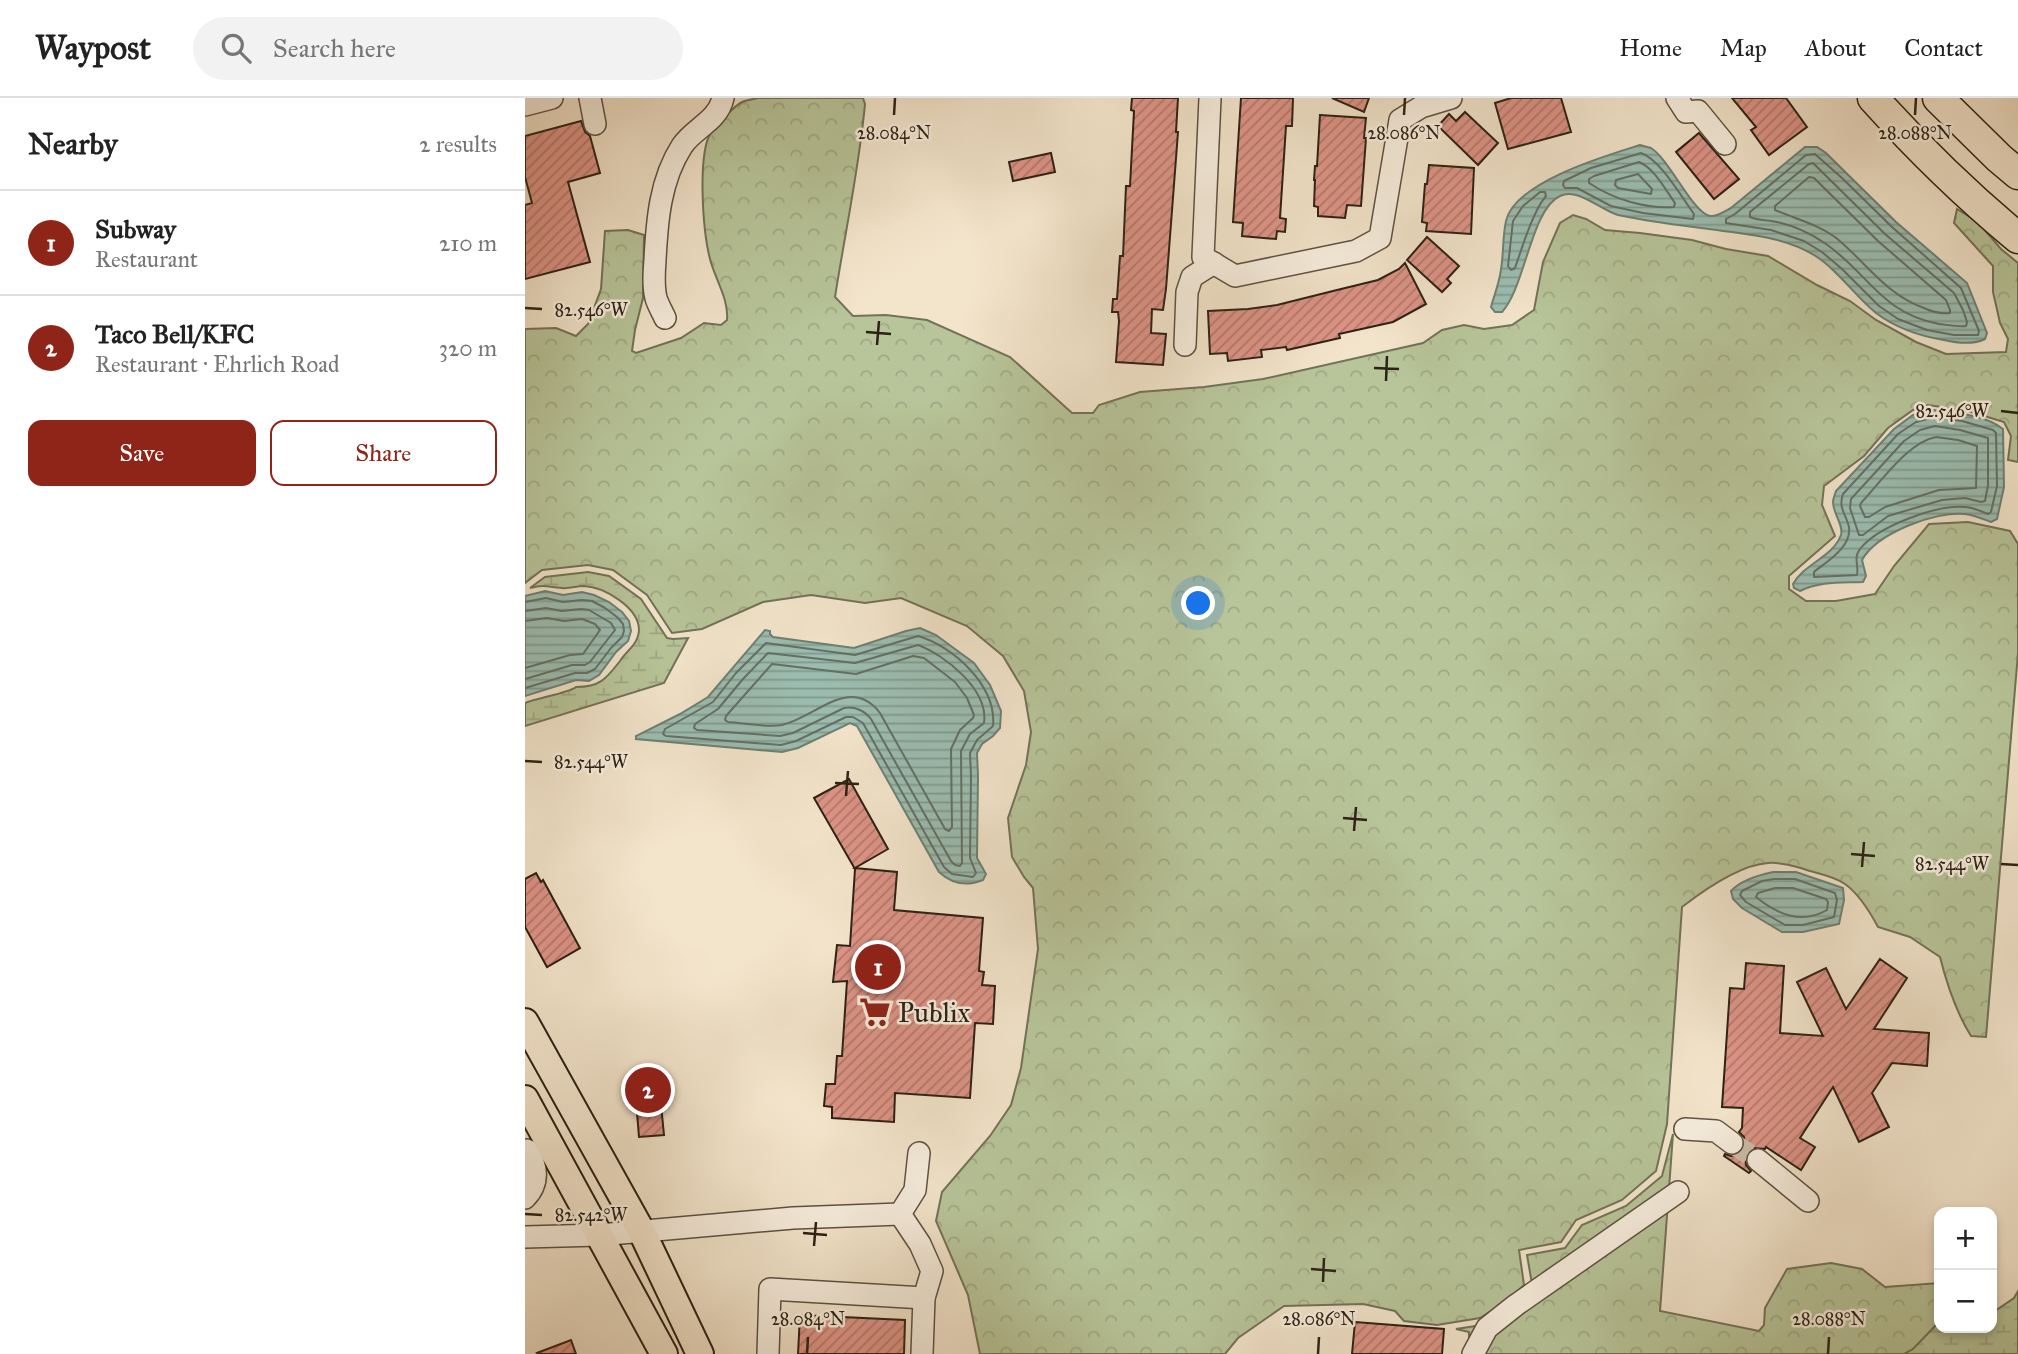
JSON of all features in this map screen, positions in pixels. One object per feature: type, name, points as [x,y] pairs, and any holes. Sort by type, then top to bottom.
[{"type":"highway","points":[[1873,98],[1905,134],[2018,237]]},
{"type":"highway","points":[[1895,98],[1921,126],[2018,216]]},
{"type":"highway","points":[[1938,98],[2018,174]]},
{"type":"highway","points":[[1962,98],[2018,151]]},
{"type":"main road","points":[[525,1022],[642,1232],[699,1354]]},
{"type":"main road","points":[[525,1099],[664,1354]]},
{"type":"street","points":[[525,105],[552,98]]},
{"type":"street","points":[[590,98],[595,124]]},
{"type":"street","points":[[665,318],[656,299],[654,282],[657,225],[662,194],[671,165],[683,145],[691,134],[716,114],[723,98]]},
{"type":"street","points":[[1210,98],[1203,257],[1235,276],[1356,251],[1380,237],[1400,120],[1421,107],[1451,98]]},
{"type":"street","points":[[1677,98],[1686,112],[1698,111],[1725,144]]},
{"type":"street","points":[[1185,345],[1187,292],[1192,277],[1214,264]]},
{"type":"street","points":[[1685,1129],[1716,1131],[1733,1143]]},
{"type":"street","points":[[525,1198],[532,1191],[536,1180],[535,1163],[526,1150]]},
{"type":"street","points":[[900,1213],[915,1190],[919,1153]]},
{"type":"street","points":[[1758,1160],[1808,1201]]},
{"type":"street","points":[[1473,1354],[1487,1328],[1516,1305],[1678,1192]]},
{"type":"street","points":[[525,1237],[599,1235],[793,1218],[900,1213]]},
{"type":"street","points":[[900,1213],[920,1244],[932,1271],[925,1298],[922,1354]]},
{"type":"street","points":[[768,1354],[770,1289],[925,1298]]},
{"type":"green space","points":[[758,98],[863,98],[865,104],[859,153],[835,297],[853,316],[886,315],[927,320],[1010,357],[1072,413],[1093,413],[1099,405],[1140,392],[1263,379],[1423,343],[1442,330],[1464,325],[1484,329],[1512,325],[1534,310],[1543,262],[1560,223],[1573,215],[1605,230],[1692,240],[1768,256],[1850,301],[1876,320],[1916,342],[1946,354],[2006,352],[2008,339],[2000,323],[1993,292],[1993,266],[1954,223],[1957,209],[1978,222],[2001,249],[2018,263],[2018,462],[2008,460],[2011,436],[2004,422],[1968,411],[1928,405],[1913,410],[1888,428],[1864,456],[1824,486],[1822,505],[1835,536],[1789,576],[1789,589],[1806,601],[1836,601],[1875,594],[1929,524],[1968,522],[2010,531],[2018,544],[2018,653],[1986,1037],[1971,1036],[1953,998],[1940,957],[1910,937],[1878,927],[1868,909],[1845,884],[1828,876],[1784,864],[1768,863],[1745,868],[1711,886],[1682,907],[1667,1124],[1656,1171],[1622,1200],[1576,1220],[1561,1242],[1519,1250],[1524,1285],[1507,1301],[1480,1318],[1437,1325],[1404,1321],[1395,1311],[1363,1304],[1284,1306],[1238,1338],[1225,1354],[980,1354],[968,1295],[936,1221],[942,1192],[990,1136],[1011,1105],[1021,1068],[1038,949],[1033,888],[1012,857],[1008,818],[1026,765],[1031,732],[1024,691],[1003,656],[967,626],[901,598],[865,603],[811,595],[763,602],[702,629],[672,633],[647,595],[613,570],[588,565],[542,570],[525,583],[525,329],[556,328],[576,336],[588,324],[601,289],[605,231],[628,230],[644,235],[643,298],[632,351],[636,353],[681,338],[704,323],[721,325],[727,320],[726,304],[707,247],[703,194],[704,158],[711,132],[717,125],[739,104]]},
{"type":"green space","points":[[588,572],[609,576],[641,599],[667,638],[688,638],[664,683],[525,726],[525,703],[576,687],[597,684],[611,673],[637,639],[639,629],[633,613],[610,594],[584,586],[530,588],[545,577]]},
{"type":"green space","points":[[1673,1134],[1660,1311],[1759,1331],[1764,1325],[1765,1308],[1787,1269],[1831,1263],[1862,1269],[1885,1287],[1934,1283],[1934,1327],[1913,1350],[1904,1354],[1469,1354],[1469,1332],[1456,1329],[1482,1325],[1532,1284],[1527,1255],[1565,1248],[1582,1225],[1626,1206],[1662,1176]]},
{"type":"green space","points":[[2018,1291],[2018,1354],[1904,1354],[1913,1349],[1934,1327],[1934,1333],[1997,1333],[1997,1310],[2014,1298]]},
{"type":"water","points":[[1640,145],[1651,148],[1658,154],[1696,206],[1710,216],[1731,208],[1805,147],[1817,147],[1896,222],[1967,283],[1987,333],[1985,339],[1970,343],[1954,342],[1908,331],[1876,313],[1823,261],[1791,244],[1755,235],[1618,215],[1574,194],[1560,196],[1550,204],[1535,232],[1510,301],[1502,312],[1495,312],[1491,307],[1501,269],[1506,221],[1513,207],[1526,194],[1563,172]]},
{"type":"water","points":[[1934,410],[1979,418],[2003,429],[2004,487],[1997,519],[1991,522],[1978,517],[1953,514],[1923,520],[1893,533],[1870,550],[1862,560],[1866,576],[1863,582],[1823,584],[1800,591],[1794,588],[1793,584],[1798,577],[1832,549],[1841,535],[1841,527],[1833,506],[1836,491],[1894,429],[1913,415]]},
{"type":"water","points":[[545,591],[563,595],[582,592],[594,595],[622,612],[629,621],[631,631],[628,641],[599,675],[589,681],[576,680],[525,696],[525,596]]},
{"type":"water","points":[[920,628],[936,635],[974,663],[990,685],[1001,711],[1000,728],[982,744],[977,753],[977,858],[986,874],[983,880],[960,883],[939,872],[857,726],[850,723],[798,748],[782,752],[636,739],[636,736],[708,697],[765,630],[770,631],[773,637],[854,648]]},
{"type":"water","points":[[1773,872],[1796,872],[1843,888],[1844,900],[1839,924],[1803,932],[1782,932],[1742,908],[1733,899],[1731,891],[1740,884]]},
{"type":"building","points":[[1132,98],[1178,98],[1178,132],[1166,289],[1163,310],[1152,309],[1151,333],[1166,334],[1163,365],[1116,362],[1119,321],[1118,312],[1112,312],[1113,299],[1117,299],[1120,256],[1123,256],[1126,186],[1130,186],[1134,111],[1131,110]]},
{"type":"building","points":[[1241,98],[1293,98],[1292,126],[1286,126],[1280,218],[1286,219],[1285,232],[1277,231],[1276,239],[1242,236],[1243,223],[1233,222]]},
{"type":"building","points":[[1332,98],[1369,98],[1364,112]]},
{"type":"building","points":[[1511,98],[1561,98],[1571,132],[1508,149],[1495,103]]},
{"type":"building","points":[[1732,98],[1786,98],[1807,127],[1769,155],[1751,130],[1756,127]]},
{"type":"building","points":[[1465,112],[1498,143],[1478,165],[1438,126],[1449,114],[1456,121]]},
{"type":"building","points":[[1320,115],[1366,118],[1361,206],[1347,205],[1345,218],[1318,216],[1318,207],[1314,206]]},
{"type":"building","points":[[581,121],[585,132],[590,136],[600,173],[568,182],[590,262],[525,279],[525,205],[532,203],[525,177],[525,136]]},
{"type":"building","points":[[1699,133],[1739,179],[1714,199],[1676,152]]},
{"type":"building","points":[[1051,153],[1055,172],[1013,181],[1009,162]]},
{"type":"building","points":[[1429,165],[1474,168],[1471,234],[1426,231],[1427,223],[1422,222]]},
{"type":"building","points":[[1427,237],[1459,266],[1447,279],[1451,283],[1442,292],[1407,260]]},
{"type":"building","points":[[1405,263],[1426,304],[1393,322],[1339,334],[1340,338],[1287,350],[1286,347],[1261,350],[1262,357],[1228,361],[1227,353],[1210,354],[1208,311],[1277,305],[1378,280]]},
{"type":"building","points":[[849,779],[888,849],[855,868],[897,872],[894,910],[983,918],[979,971],[984,972],[982,985],[995,986],[993,1024],[975,1023],[970,1098],[895,1093],[894,1122],[832,1118],[832,1107],[824,1106],[826,1084],[835,1084],[837,1056],[842,1056],[847,981],[833,982],[837,945],[850,946],[855,869],[814,798]]},
{"type":"building","points":[[536,873],[541,882],[543,880],[580,948],[547,967],[525,927],[525,879]]},
{"type":"building","points":[[1880,959],[1907,978],[1874,1029],[1929,1033],[1927,1066],[1892,1063],[1872,1093],[1889,1127],[1859,1142],[1833,1087],[1800,1138],[1815,1147],[1801,1170],[1766,1147],[1747,1152],[1745,1159],[1751,1171],[1749,1173],[1724,1156],[1738,1155],[1745,1144],[1744,1137],[1739,1132],[1742,1128],[1743,1108],[1722,1107],[1730,988],[1744,989],[1746,963],[1784,966],[1780,1033],[1823,1036],[1797,982],[1826,968],[1846,1009]]},
{"type":"building","points":[[658,1074],[664,1135],[639,1137],[634,1076]]},
{"type":"building","points":[[800,1315],[905,1320],[904,1354],[798,1354]]},
{"type":"building","points":[[1355,1322],[1444,1329],[1442,1354],[1352,1354]]},
{"type":"building","points":[[571,1340],[576,1354],[537,1353]]},
{"type":"tunnel","points":[[1732,1143],[1758,1160]]},
{"type":"place","name":"Subway","points":[[878,967]]},
{"type":"place","name":"Publix","points":[[875,1012]]},
{"type":"place","name":"Taco Bell/KFC","points":[[648,1090]]}]
